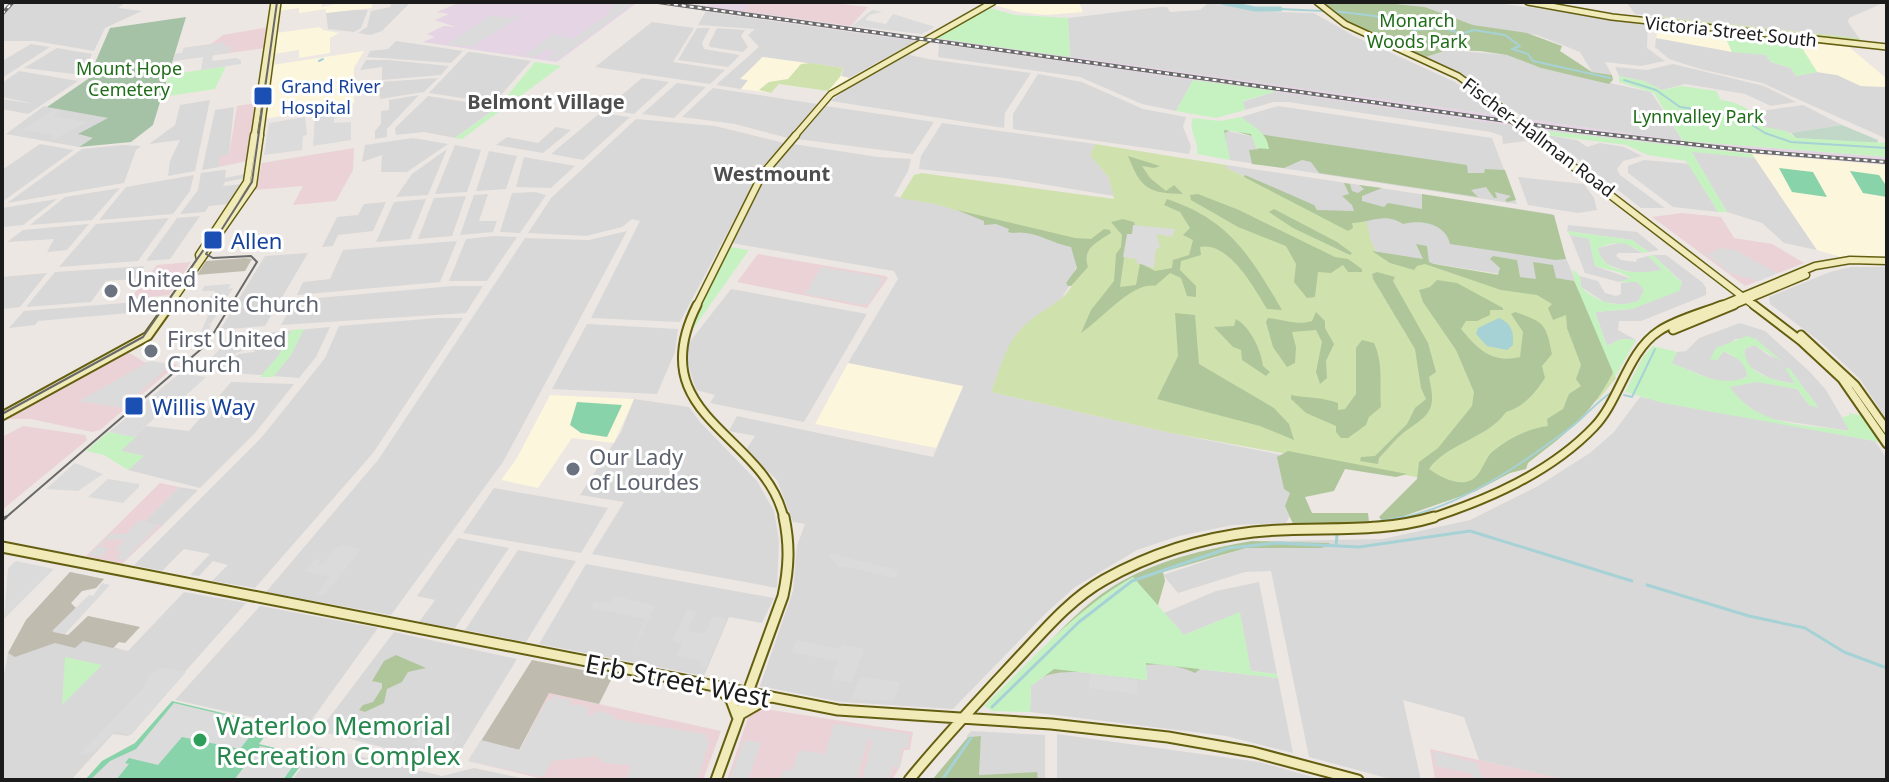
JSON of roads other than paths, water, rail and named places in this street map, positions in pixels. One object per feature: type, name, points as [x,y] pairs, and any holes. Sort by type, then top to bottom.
[{"type":"main road","points":[[2,416],[143,340],[253,185],[276,2]]},
{"type":"main road","points":[[716,780],[783,596],[789,568],[788,534],[783,512],[765,477],[716,429],[696,404],[684,378],[681,358],[690,315],[766,170],[834,92],[993,2]]},
{"type":"main road","name":"Victoria Street South","points":[[1528,2],[1612,17],[1887,47]]},
{"type":"main road","name":"Fischer-Hallman Road","points":[[1320,8],[1345,27],[1455,78],[1526,128],[1745,298]]},
{"type":"main road","points":[[909,780],[960,718],[1064,610],[1101,581],[1145,559],[1195,542],[1255,532],[1355,531],[1407,525],[1475,504],[1537,471],[1591,430],[1612,404],[1641,349],[1656,335],[1815,266],[1859,260],[1887,262]]},
{"type":"main road","points":[[1745,298],[1838,367],[1887,430]]},
{"type":"main road","points":[[1745,298],[1801,341],[1842,379],[1887,444]]},
{"type":"main road","name":"Erb Street West","points":[[2,547],[838,710],[1051,724],[1198,741],[1358,780]]},
{"type":"main road","points":[[718,687],[731,700],[737,716]]},
{"type":"main road","points":[[737,716],[770,697]]},
{"type":"water","points":[[1499,318],[1509,325],[1512,332],[1513,345],[1507,350],[1487,346],[1476,334],[1478,328]]},
{"type":"waterway","points":[[1221,2],[1255,9],[1280,9]]},
{"type":"waterway","points":[[1280,9],[1323,11]]},
{"type":"waterway","points":[[1333,11],[1375,16],[1414,30],[1444,28],[1461,34],[1474,30],[1505,35],[1520,46],[1512,49],[1528,54],[1533,61],[1610,78]]},
{"type":"waterway","points":[[319,61],[323,59]]},
{"type":"waterway","points":[[1624,80],[1656,90],[1680,107],[1736,115],[1765,133],[1791,142],[1887,148]]},
{"type":"waterway","points":[[1624,395],[1632,397],[1655,349]]},
{"type":"waterway","points":[[1400,518],[1443,505],[1488,483],[1570,428],[1612,392]]},
{"type":"waterway","points":[[1400,518],[1406,517]]},
{"type":"waterway","points":[[1377,522],[1400,518]]},
{"type":"waterway","points":[[1336,546],[1359,547],[1470,531],[1632,581]]},
{"type":"waterway","points":[[1336,546],[1337,535]]},
{"type":"waterway","points":[[992,707],[1079,622],[1132,581],[1229,548],[1277,543],[1336,546]]},
{"type":"waterway","points":[[1647,585],[1749,616],[1805,628],[1844,652],[1887,668]]},
{"type":"waterway","points":[[942,780],[971,738]]},
{"type":"tram line","points":[[4,519],[207,344],[257,262],[251,256],[213,258],[206,254],[252,182],[277,2]]},
{"type":"tram line","points":[[2,414],[143,337],[209,242]]},
{"type":"tram line","points":[[2,520],[6,517]]},
{"type":"railway","points":[[2,14],[13,2]]},
{"type":"railway","points":[[658,2],[1578,131],[1751,151],[1887,162]]},
{"type":"place","name":"Grand River Hospital","points":[[263,96]]},
{"type":"place","name":"Allen","points":[[213,240]]},
{"type":"place","name":"United Mennonite Church","points":[[111,291]]},
{"type":"place","name":"First United Church","points":[[151,351]]},
{"type":"place","name":"Willis Way","points":[[134,406]]},
{"type":"place","name":"Our Lady of Lourdes","points":[[573,469]]},
{"type":"place","name":"Waterloo Memorial Recreation Complex","points":[[200,740]]},
{"type":"district","name":"Belmont Village","points":[[546,101]]},
{"type":"district","name":"Westmount","points":[[772,173]]},
{"type":"park label","name":"Monarch Woods Park","points":[[1417,30]]},
{"type":"park label","name":"Mount Hope Cemetery","points":[[129,78]]},
{"type":"park label","name":"Lynnvalley Park","points":[[1698,116]]}]
